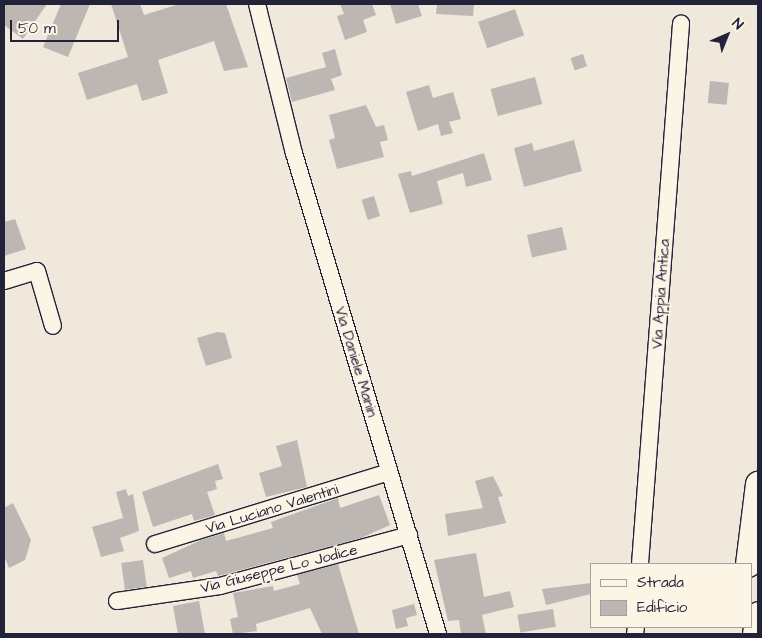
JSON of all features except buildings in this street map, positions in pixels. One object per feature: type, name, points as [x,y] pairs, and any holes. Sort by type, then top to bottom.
[{"type":"main road","points":[[748,563],[758,484]]},
{"type":"main road","points":[[756,634],[758,614]]},
{"type":"street","name":"Via Daniele Manin","points":[[258,4],[277,90],[438,634]]},
{"type":"street","name":"Via Appia Antica","points":[[640,563],[681,24]]},
{"type":"street","points":[[4,281],[37,271],[53,326]]},
{"type":"street","name":"Via Luciano Valentini","points":[[155,544],[389,472]]},
{"type":"street","name":"Via Giuseppe Lo Jodice","points":[[117,601],[220,586],[409,535]]}]
